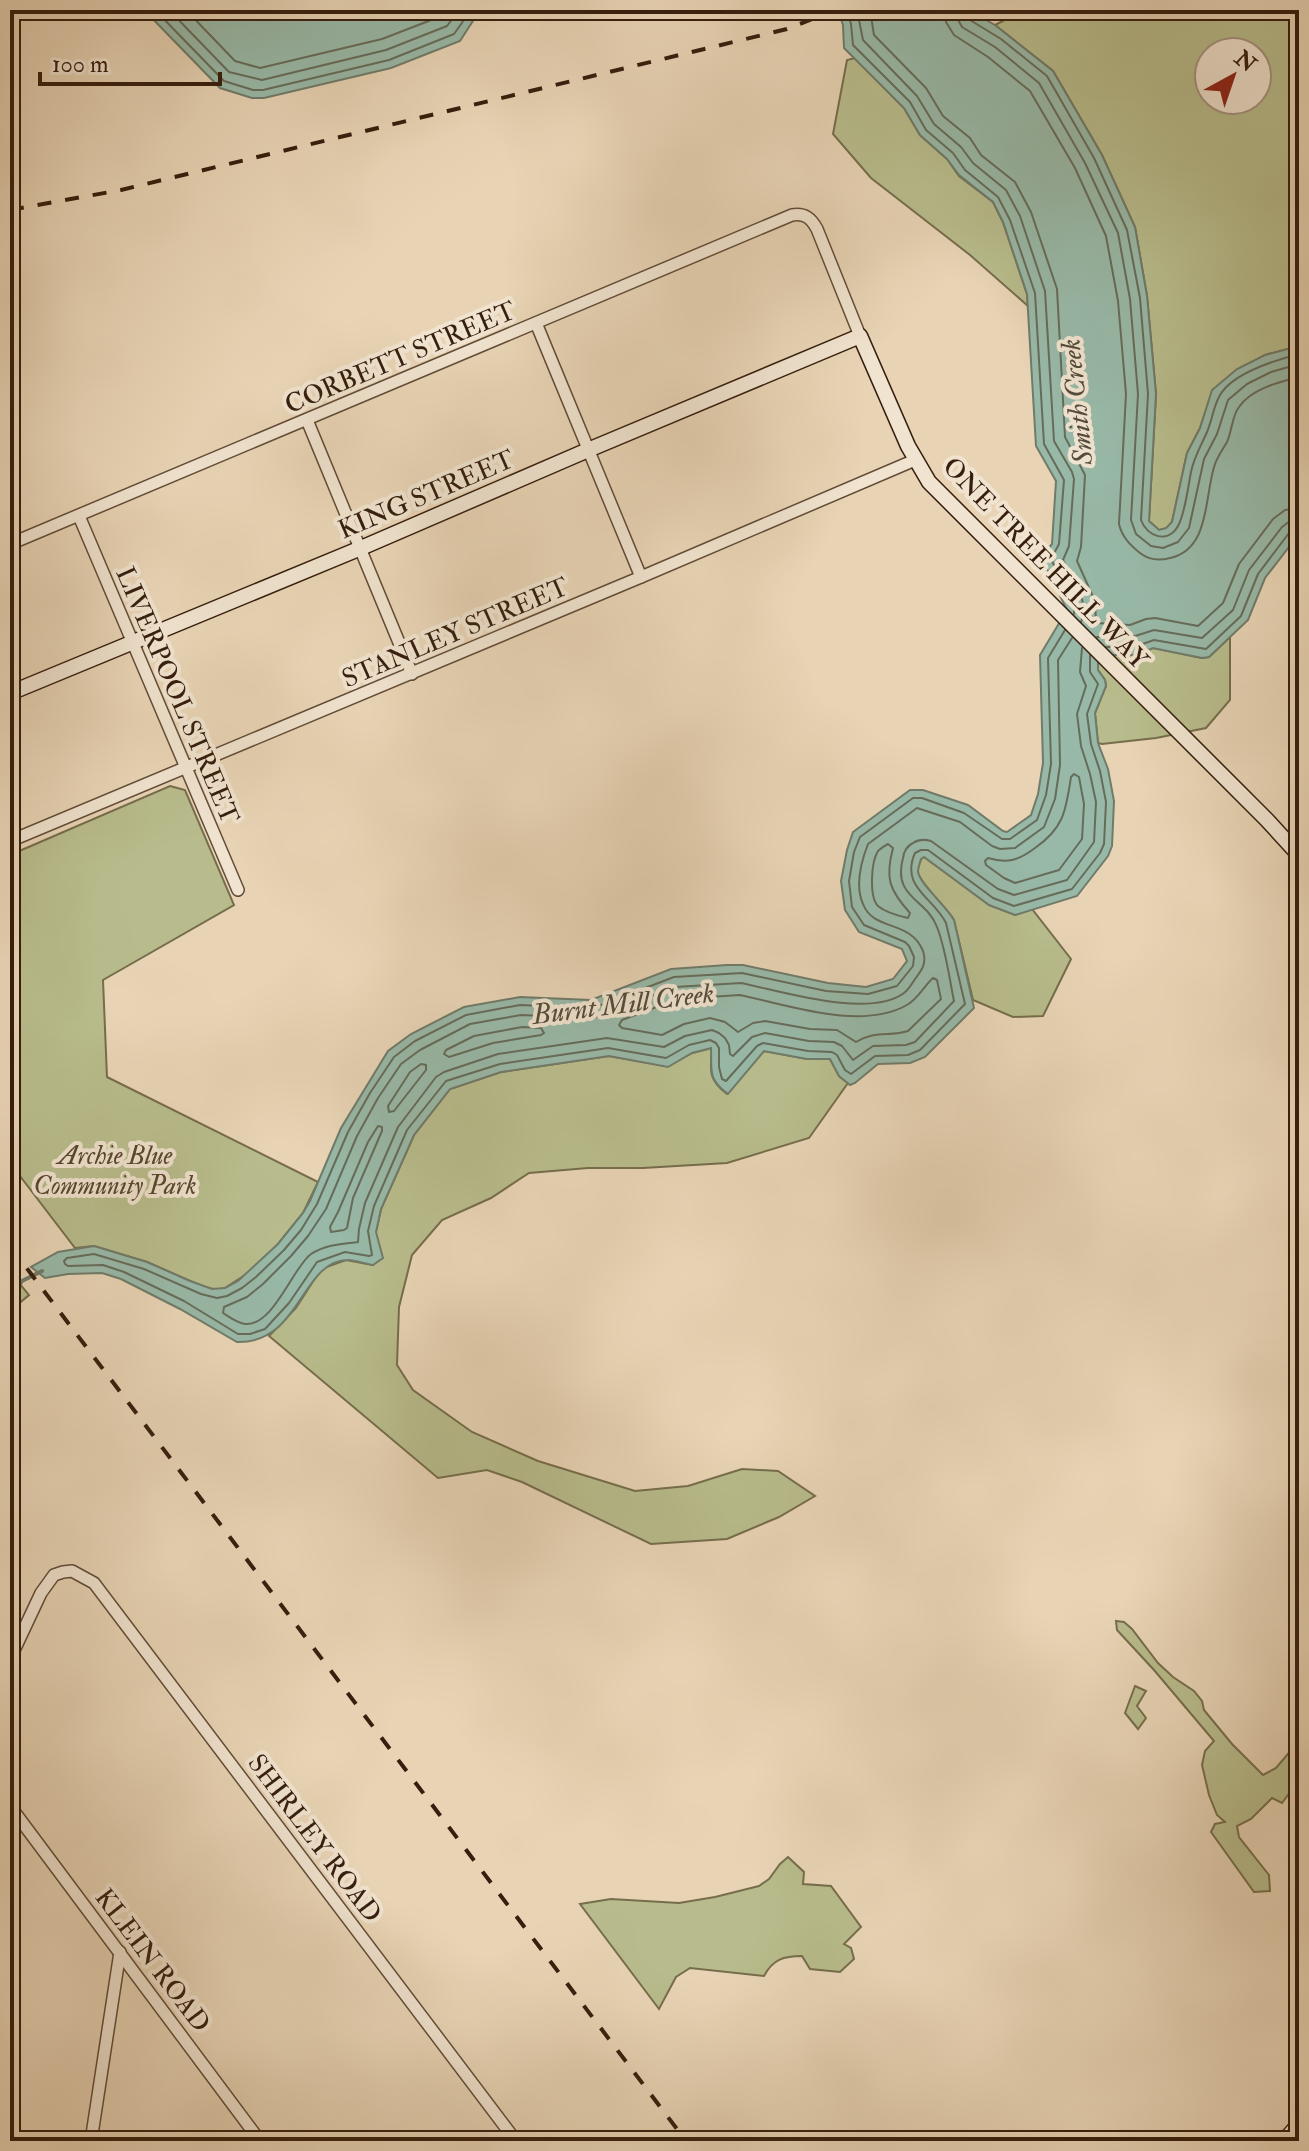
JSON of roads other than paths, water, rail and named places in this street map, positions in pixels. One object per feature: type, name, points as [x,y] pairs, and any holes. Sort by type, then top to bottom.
[{"type":"street","name":"CORBETT STREET","points":[[10,544],[792,215],[806,215]]},
{"type":"street","name":"ONE TREE HILL WAY","points":[[806,215],[817,229],[860,336],[915,460],[929,482],[1299,855]]},
{"type":"street","points":[[536,323],[641,577]]},
{"type":"street","name":"KING STREET","points":[[10,693],[860,336]]},
{"type":"street","points":[[307,420],[412,674]]},
{"type":"street","name":"STANLEY STREET","points":[[10,841],[915,460]]},
{"type":"street","name":"LIVERPOOL STREET","points":[[79,516],[238,890]]},
{"type":"street","name":"SHIRLEY ROAD","points":[[10,1659],[47,1582],[54,1575],[72,1571],[94,1583],[516,2141]]},
{"type":"street","name":"KLEIN ROAD","points":[[10,1806],[260,2141]]},
{"type":"street","points":[[91,2141],[120,1952]]},
{"type":"street","points":[[1284,2141],[1299,2124]]},
{"type":"water","points":[[144,10],[480,10],[460,41],[391,68],[264,98],[252,98],[220,88]]},
{"type":"water","name":"Smith Creek","points":[[838,10],[968,10],[995,25],[1053,71],[1102,155],[1135,227],[1147,296],[1156,394],[1149,521],[1159,530],[1172,522],[1187,453],[1200,428],[1212,390],[1237,369],[1265,355],[1299,346],[1299,534],[1265,578],[1248,620],[1209,657],[1153,648],[1136,655],[1098,655],[1098,670],[1106,686],[1095,713],[1098,743],[1108,769],[1114,801],[1112,846],[1108,856],[1077,896],[1015,915],[989,905],[924,857],[921,859],[920,877],[954,920],[974,1008],[925,1057],[910,1063],[878,1064],[850,1085],[839,1076],[830,1059],[807,1059],[764,1051],[728,1094],[714,1079],[711,1048],[692,1053],[668,1067],[609,1056],[501,1072],[450,1089],[414,1135],[381,1209],[376,1232],[383,1258],[373,1265],[348,1260],[332,1264],[309,1286],[288,1317],[275,1330],[258,1339],[237,1342],[180,1309],[121,1279],[102,1273],[45,1278],[31,1267],[58,1252],[94,1246],[147,1262],[212,1289],[225,1288],[238,1281],[278,1244],[303,1213],[341,1128],[388,1051],[411,1034],[464,1007],[520,997],[591,1000],[671,969],[727,965],[743,965],[828,983],[866,987],[893,979],[907,961],[902,949],[859,932],[845,910],[841,881],[853,832],[910,790],[923,790],[968,805],[1007,832],[1031,815],[1043,763],[1040,655],[1067,610],[1041,557],[1052,544],[1056,481],[1036,446],[1027,294],[1003,222],[993,202],[959,175],[947,159],[920,135],[904,108],[844,48],[843,25]]},
{"type":"waterway","name":"Burnt Mill Creek","points":[[10,1299],[22,1281],[42,1271]]},
{"type":"railway","points":[[10,210],[121,190],[787,29],[835,10]]},
{"type":"railway","points":[[10,1246],[686,2141]]},
{"type":"park label","name":"Archie Blue Community Park","points":[[115,1170]]}]
